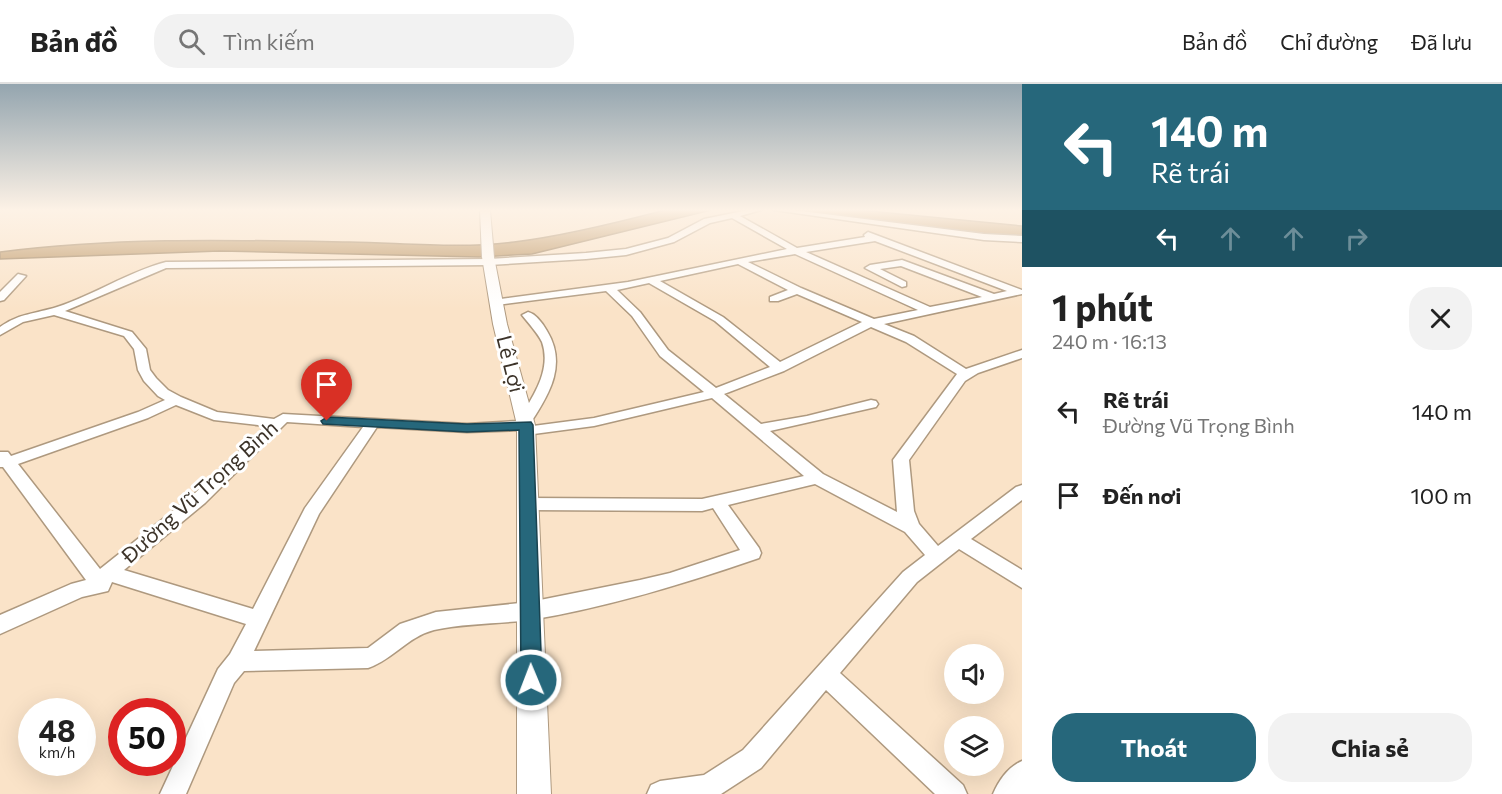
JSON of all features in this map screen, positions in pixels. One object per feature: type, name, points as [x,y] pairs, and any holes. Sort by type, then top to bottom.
[{"type":"main road","name":"Lê Lợi","points":[[487,243],[497,303],[526,426],[534,794]]},
{"type":"street","points":[[0,332],[19,319],[57,310],[151,269],[172,264],[488,252],[586,256],[626,252],[660,243]]},
{"type":"street","points":[[782,243],[929,311]]},
{"type":"street","points":[[497,303],[652,281],[739,261],[840,243]]},
{"type":"street","points":[[889,243],[1020,292]]},
{"type":"street","points":[[739,261],[797,290],[875,322],[922,346],[965,374]]},
{"type":"street","points":[[902,284],[870,268],[902,263],[995,298]]},
{"type":"street","points":[[0,298],[21,276]]},
{"type":"street","points":[[652,281],[719,319],[779,368]]},
{"type":"street","points":[[609,288],[636,314],[664,353],[817,478],[912,527]]},
{"type":"street","points":[[774,299],[797,290]]},
{"type":"street","name":"Đường Vũ Trọng Bình","points":[[0,625],[104,579],[199,499],[275,423],[283,418],[467,428],[603,420],[714,393],[779,368],[875,322],[1020,292]]},
{"type":"street","points":[[0,317],[57,310],[128,334],[140,349],[144,370],[163,393],[214,417],[275,423]]},
{"type":"street","points":[[526,426],[547,386],[550,371],[550,349],[547,338],[528,315]]},
{"type":"street","points":[[936,556],[912,527],[903,500],[901,460],[948,392],[965,374],[1022,354]]},
{"type":"street","points":[[176,400],[143,415],[4,462],[104,579],[259,620]]},
{"type":"street","points":[[757,429],[807,420],[871,404]]},
{"type":"street","points":[[173,794],[226,676],[238,661],[311,512],[372,424]]},
{"type":"street","points":[[528,504],[702,505],[817,478]]},
{"type":"street","points":[[660,794],[708,786],[752,759],[910,577],[1022,491]]},
{"type":"street","points":[[238,661],[368,658],[376,655],[407,630],[436,621],[530,611],[670,581],[752,553],[717,502]]},
{"type":"street","points":[[958,540],[1022,580]]},
{"type":"street","points":[[826,675],[954,794]]},
{"type":"street","points":[[1006,794],[1022,774]]},
{"type":"shaded area","points":[[106,243],[576,243],[532,254],[479,257],[220,251],[0,259],[0,252]]},
{"type":"route","points":[[327,421],[467,428],[526,425],[531,680]]}]
